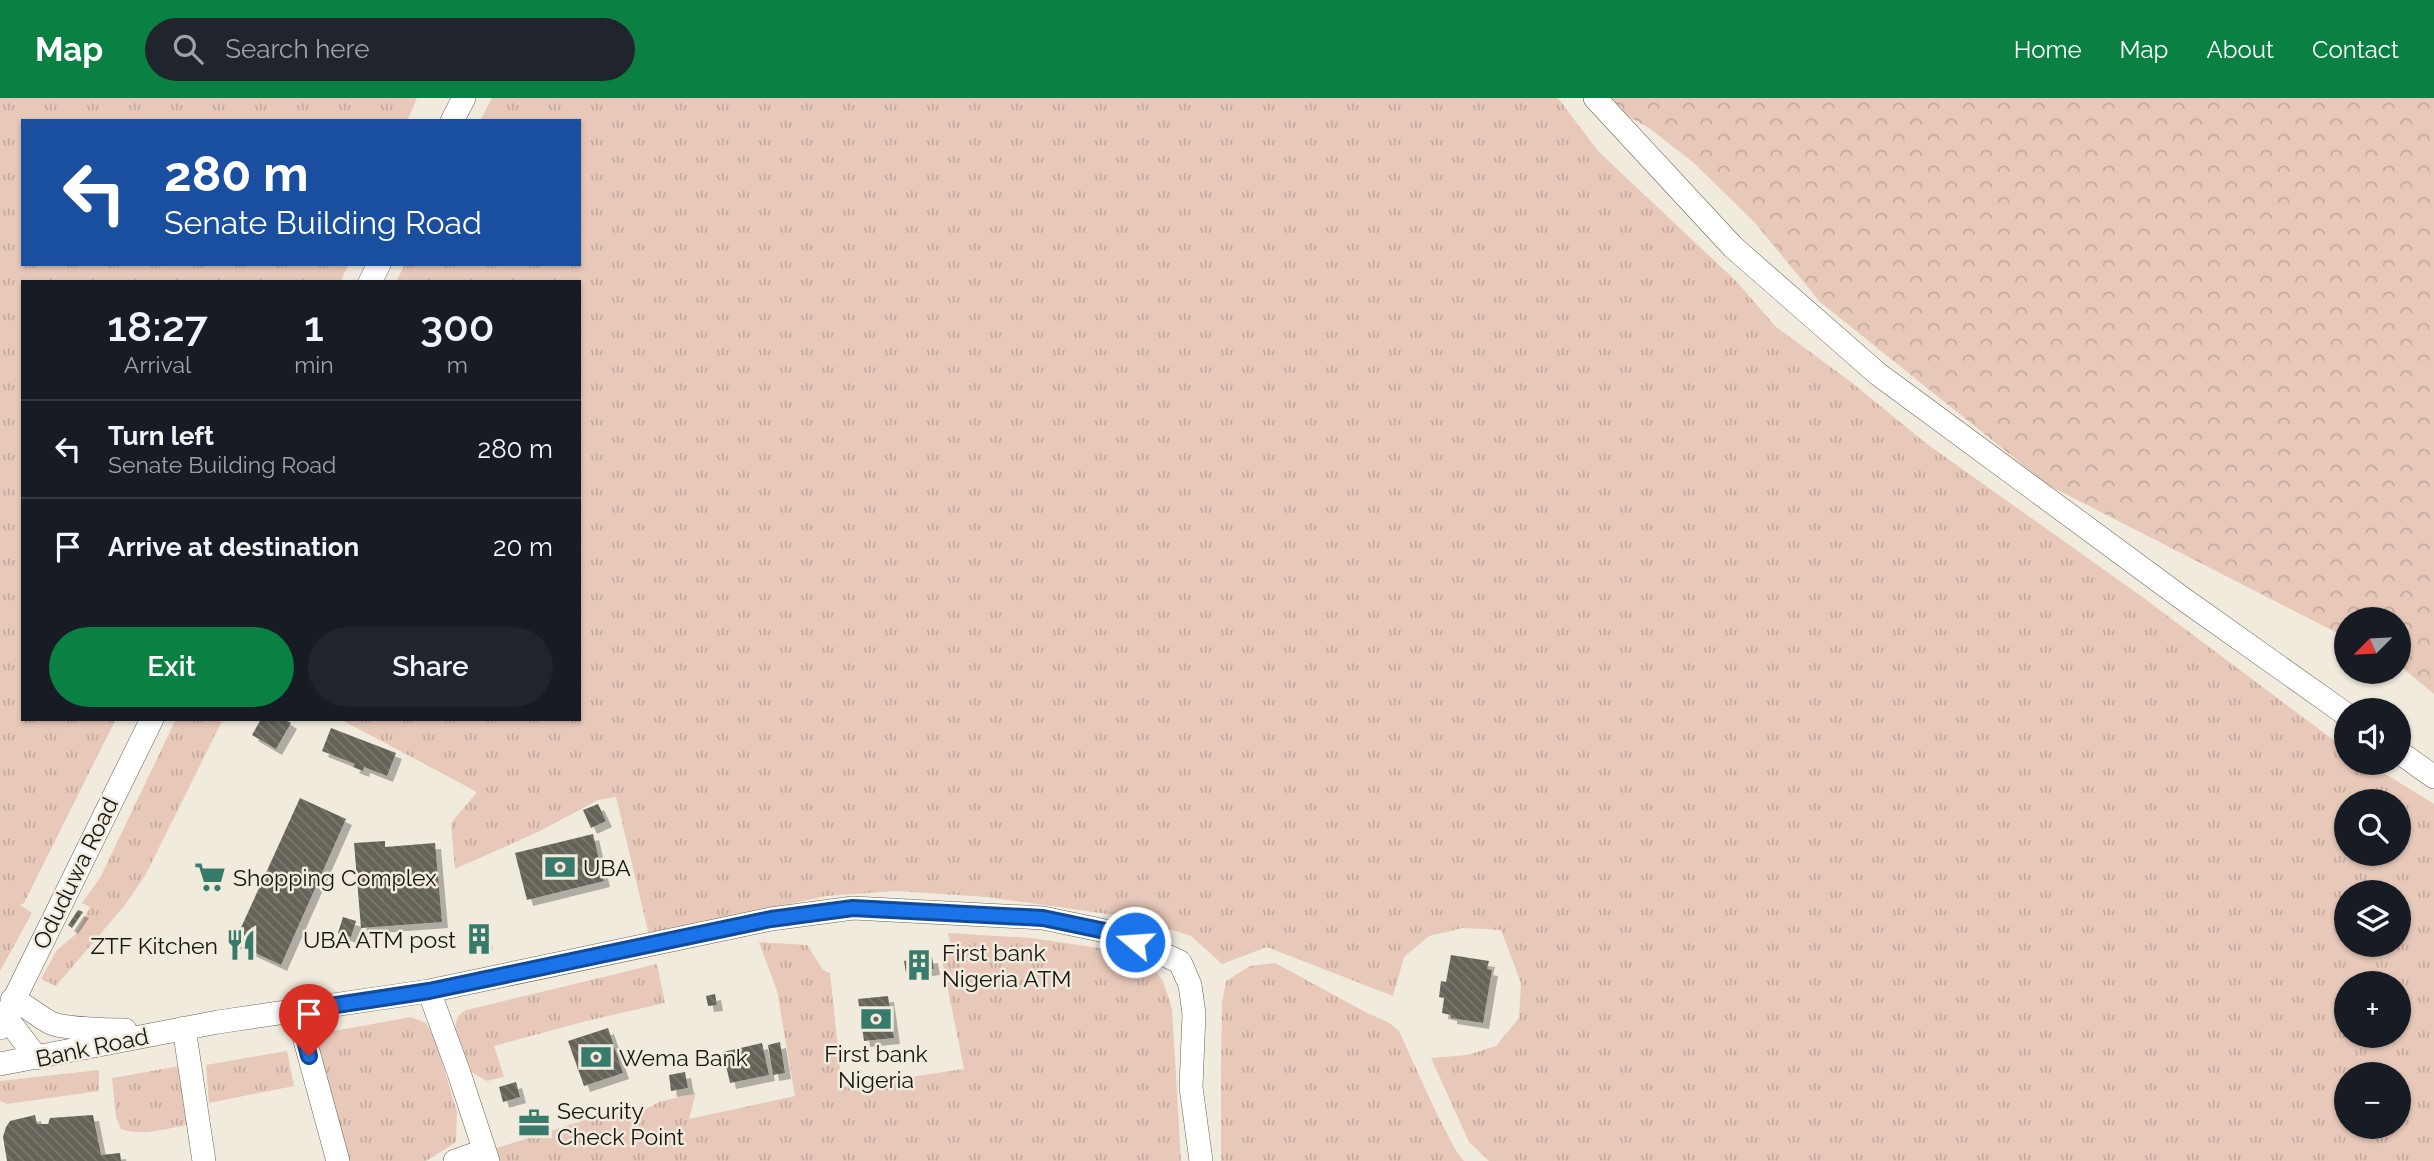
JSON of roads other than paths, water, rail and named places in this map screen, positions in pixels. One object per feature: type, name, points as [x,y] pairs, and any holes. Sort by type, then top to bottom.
[{"type":"street","points":[[453,119],[464,98]]},
{"type":"street","points":[[1595,98],[1733,247],[1878,374],[2182,598],[2334,706]]},
{"type":"street","name":"Oduduwa Road","points":[[5,1012],[151,721]]},
{"type":"street","points":[[2411,761],[2434,777]]},
{"type":"street","name":"Bank Road","points":[[0,1064],[184,1028],[429,991],[771,919],[853,908],[1043,918],[1105,931],[1180,962],[1190,985],[1194,1014],[1191,1087],[1200,1161]]},
{"type":"street","points":[[429,991],[485,1156],[455,1161]]},
{"type":"street","name":"Bank Road","points":[[5,1012],[26,1005],[52,1023],[108,1030],[184,1028]]},
{"type":"street","points":[[297,1011],[338,1161]]},
{"type":"street","points":[[5,1012],[37,1058]]},
{"type":"street","points":[[184,1028],[204,1161]]},
{"type":"place","name":"UBA","points":[[560,867]]},
{"type":"place","name":"Shopping Complex","points":[[210,877]]},
{"type":"place","name":"UBA ATM post","points":[[479,939]]},
{"type":"place","name":"ZTF Kitchen","points":[[241,945]]},
{"type":"place","name":"First bank Nigeria ATM","points":[[919,965]]},
{"type":"place","name":"First bank Nigeria","points":[[876,1019]]},
{"type":"place","name":"Wema Bank","points":[[596,1057]]},
{"type":"place","name":"Security Check Point","points":[[534,1123]]}]
